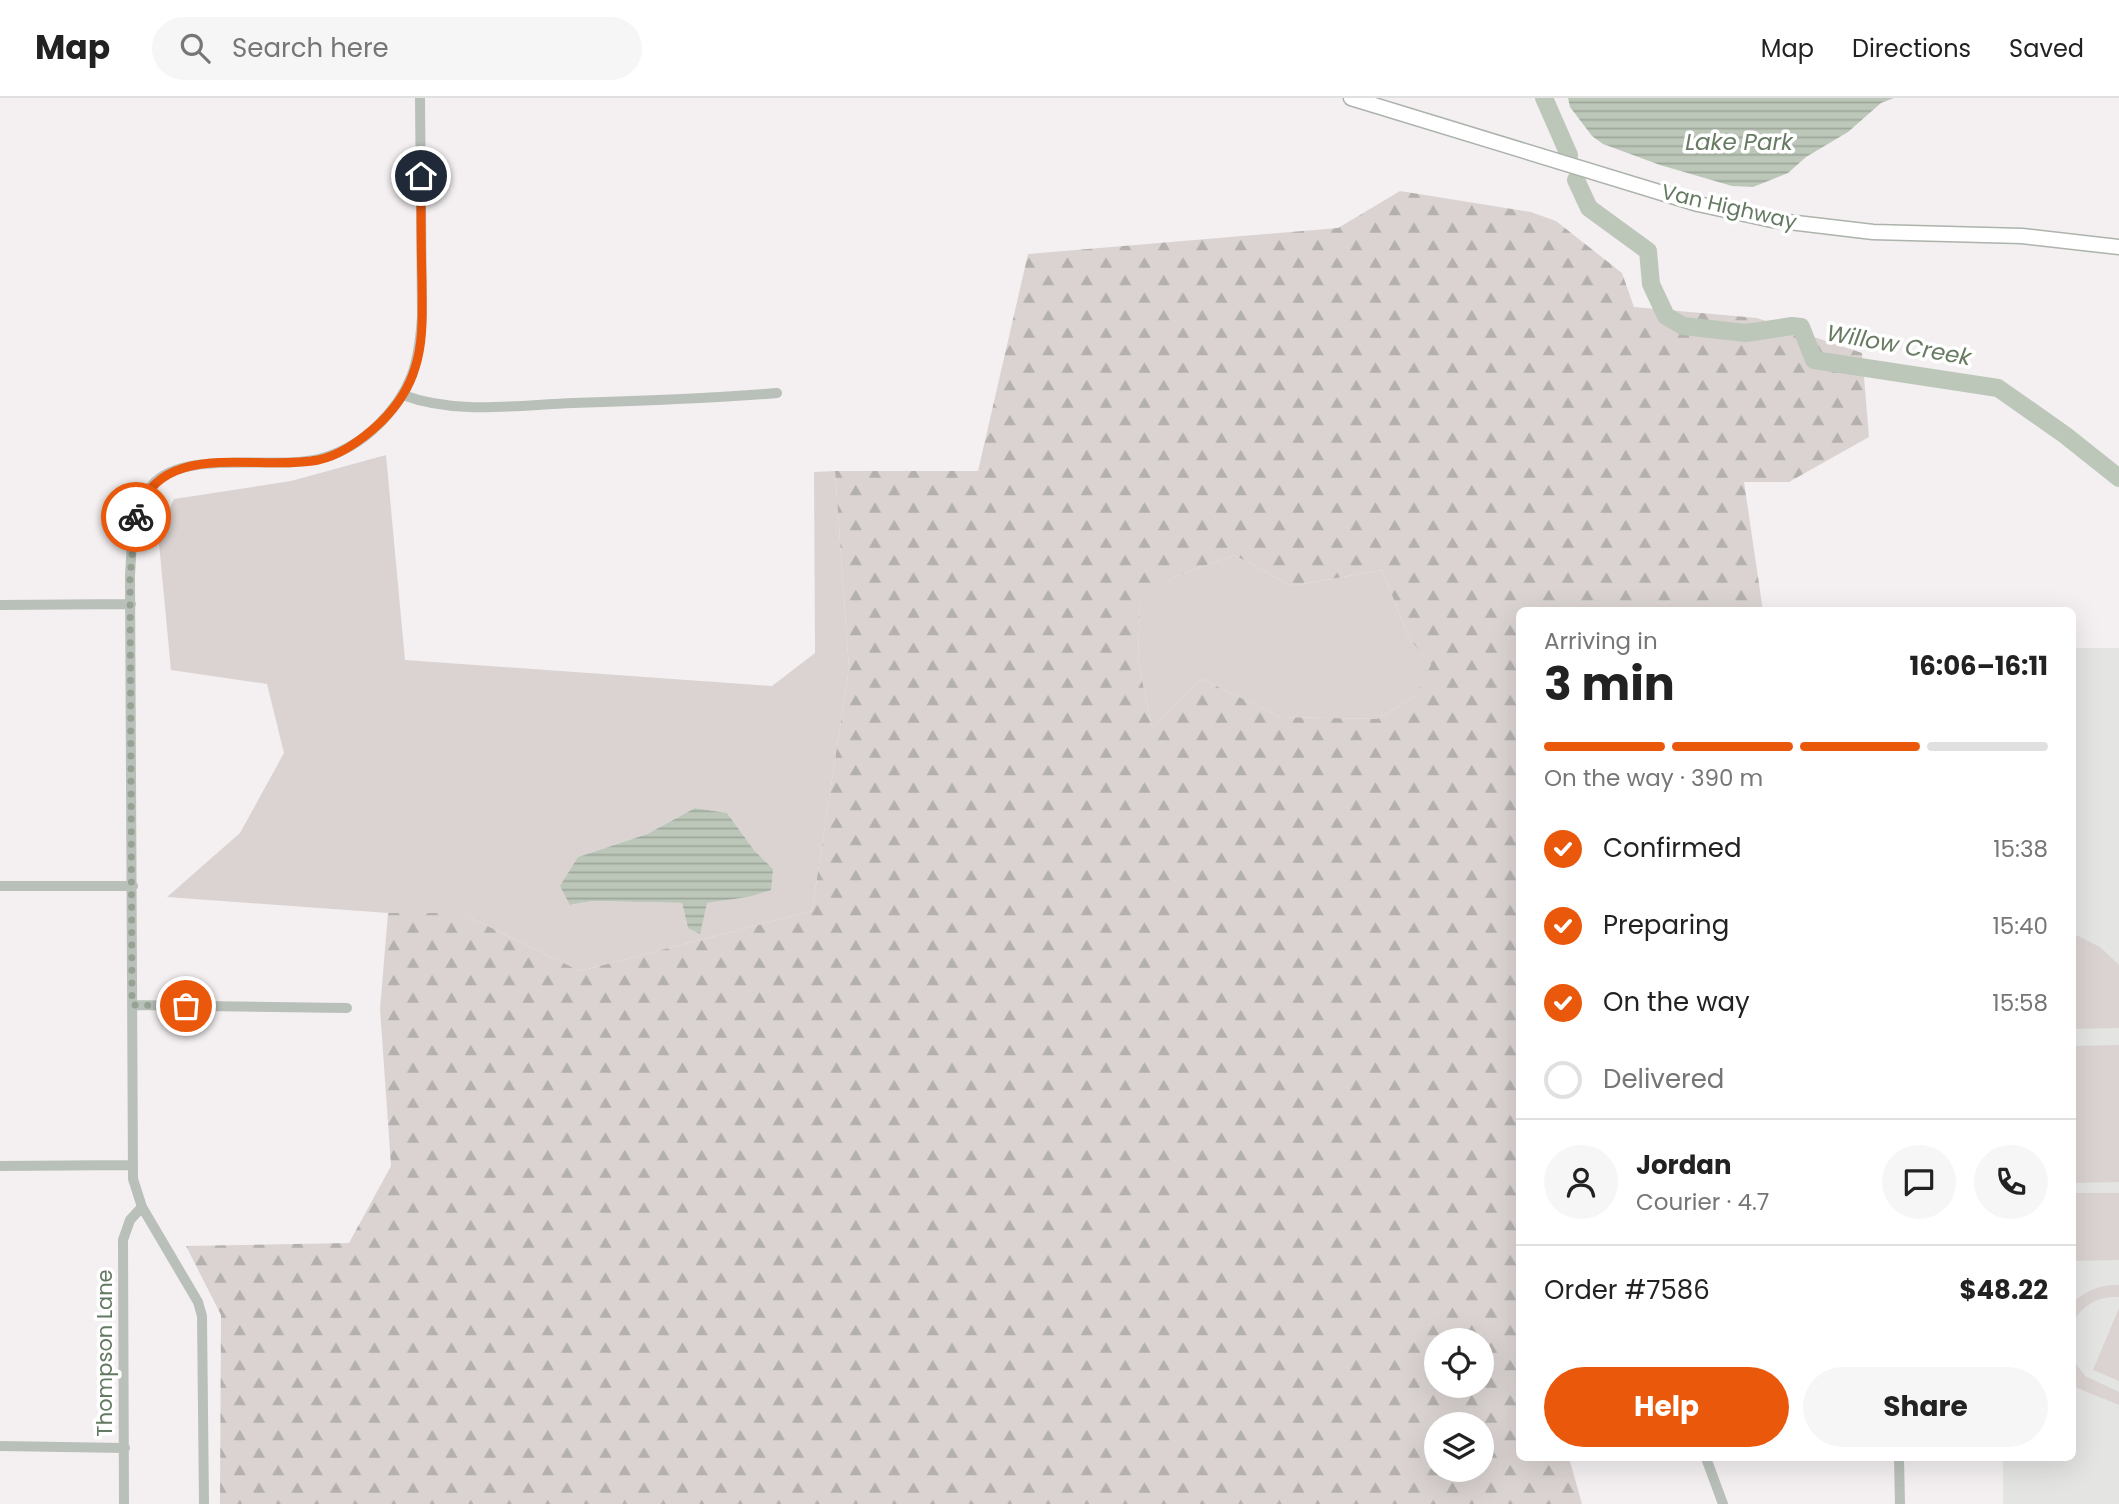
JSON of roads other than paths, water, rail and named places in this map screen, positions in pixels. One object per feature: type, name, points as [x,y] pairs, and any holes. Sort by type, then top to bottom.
[{"type":"main road","name":"Van Highway","points":[[1352,98],[1698,204],[1772,220],[1873,232],[2022,236],[2119,247]]},
{"type":"street","points":[[204,1504],[202,1315],[198,1302],[142,1207],[136,1192],[132,1165],[131,604],[132,543],[136,515],[143,497],[160,477],[180,467],[282,464],[333,455],[372,431],[403,395],[416,366],[420,341],[421,98]]},
{"type":"street","points":[[403,395],[425,404],[475,407],[777,393]]},
{"type":"street","points":[[0,605],[131,604]]},
{"type":"street","points":[[0,886],[132,886]]},
{"type":"street","points":[[132,1005],[347,1008]]},
{"type":"street","points":[[0,1166],[132,1165]]},
{"type":"street","name":"Thompson Lane","points":[[124,1504],[124,1240],[130,1220],[142,1207]]},
{"type":"street","points":[[0,1446],[125,1448]]},
{"type":"street","points":[[1707,1461],[1723,1504]]},
{"type":"street","points":[[1899,1461],[1900,1504]]},
{"type":"water","name":"Lake Park","points":[[1568,98],[1894,98],[1881,103],[1848,132],[1806,157],[1788,173],[1753,187],[1732,186],[1660,165],[1603,144],[1592,136],[1570,107]]},
{"type":"water","points":[[695,808],[727,813],[754,850],[773,869],[771,890],[748,897],[707,903],[700,934],[688,928],[682,903],[592,901],[570,905],[560,886],[578,857],[647,834]]},
{"type":"waterway","name":"Willow Creek","points":[[1544,98],[1569,155]]},
{"type":"waterway","name":"Willow Creek","points":[[1576,180],[1589,208],[1648,251],[1651,284],[1666,316],[1683,326],[1746,333],[1801,327],[1814,360],[1998,388],[2065,435],[2119,478]]}]
